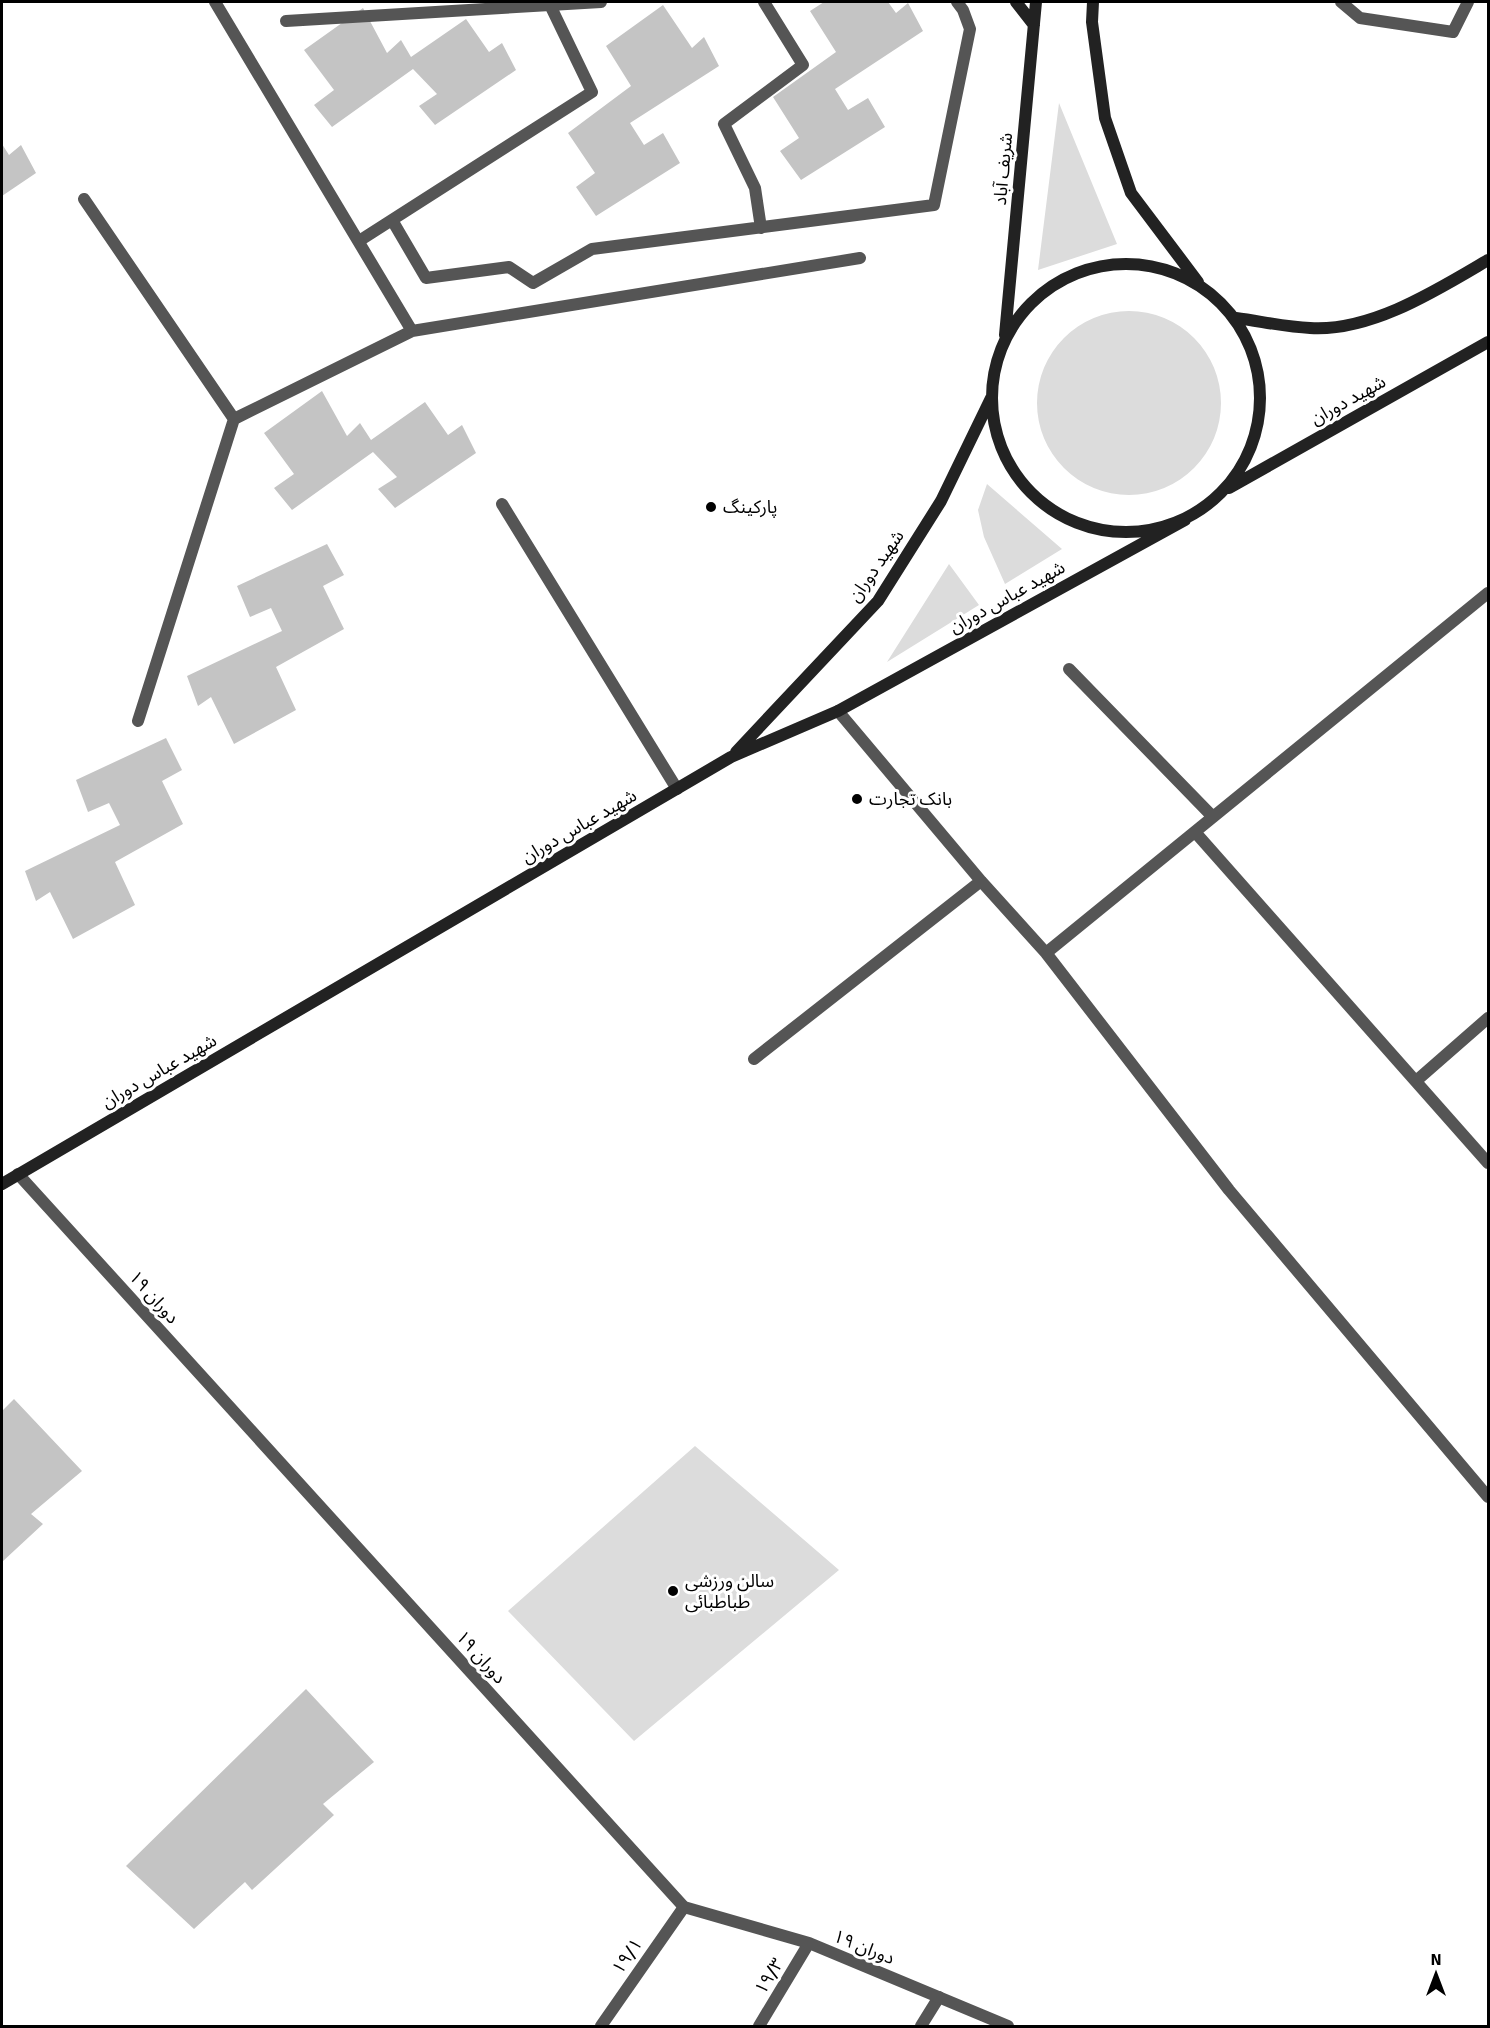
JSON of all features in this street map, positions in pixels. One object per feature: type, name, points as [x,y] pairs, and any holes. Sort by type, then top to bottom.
[{"type":"main road","points":[[1016,2],[1034,26]]},
{"type":"main road","name":"شریف آباد","points":[[1004,340],[1036,2]]},
{"type":"main road","points":[[1093,2],[1092,22],[1105,118],[1131,193],[1198,283]]},
{"type":"main road","points":[[1236,318],[1311,328],[1345,326],[1377,317],[1439,289],[1488,260]]},
{"type":"main road","points":[[1121,263],[1161,267],[1198,283],[1219,299],[1236,318],[1257,360],[1262,406],[1251,451],[1226,490],[1207,507],[1185,520],[1141,532],[1096,530],[1054,512],[1020,482],[998,443],[991,398],[998,354],[1004,340],[1017,318],[1046,290],[1081,271],[1121,263]]},
{"type":"main road","name":"شهید دوران","points":[[1226,490],[1488,342]]},
{"type":"main road","name":"شهید دوران","points":[[731,757],[878,601],[940,501],[991,398]]},
{"type":"main road","name":"شهید عباس دوران","points":[[2,1184],[731,757],[838,711],[1185,520]]},
{"type":"street","points":[[214,2],[412,331]]},
{"type":"street","points":[[286,21],[601,2]]},
{"type":"street","points":[[761,228],[755,188],[724,124],[803,65],[764,2]]},
{"type":"street","points":[[392,220],[426,278],[508,267],[533,283],[592,249],[934,205],[970,29],[963,10],[957,2]]},
{"type":"street","points":[[1341,2],[1360,18],[1453,32],[1464,3]]},
{"type":"street","points":[[359,241],[592,92],[550,5]]},
{"type":"street","points":[[84,199],[234,419]]},
{"type":"street","points":[[138,721],[234,419],[412,331],[860,258]]},
{"type":"street","points":[[502,504],[677,789]]},
{"type":"street","points":[[1046,953],[1488,593]]},
{"type":"street","points":[[1069,669],[1213,817]]},
{"type":"street","points":[[838,711],[1046,953],[1229,1190],[1488,1497]]},
{"type":"street","points":[[1195,832],[1488,1163]]},
{"type":"street","points":[[754,1059],[981,880]]},
{"type":"street","points":[[1416,1081],[1488,1018]]},
{"type":"street","name":"دوران ۱۹","points":[[18,1174],[684,1907],[809,1943],[1008,2026]]},
{"type":"street","name":"۱۹/۱","points":[[601,2026],[684,1907]]},
{"type":"street","name":"۱۹/۳","points":[[759,2026],[809,1943]]},
{"type":"street","points":[[921,2026],[939,1997]]},
{"type":"shaded area","points":[[1059,103],[1117,244],[1038,270]]},
{"type":"shaded area","points":[[1129,311],[1164,318],[1194,338],[1214,368],[1221,403],[1214,438],[1194,468],[1164,488],[1129,495],[1094,488],[1064,468],[1044,438],[1037,403],[1044,368],[1064,338],[1094,318]]},
{"type":"shaded area","points":[[987,484],[1062,549],[1005,584],[984,537],[978,510]]},
{"type":"shaded area","points":[[949,564],[979,605],[887,662]]},
{"type":"shaded area","name":"سالن ورزشی طباطبائی","points":[[695,1446],[839,1570],[634,1741],[508,1611]]},
{"type":"building","points":[[824,2],[888,2],[896,13],[908,3],[923,31],[835,89],[848,110],[868,98],[885,127],[801,180],[780,151],[799,138],[773,97],[836,52],[810,11]]},
{"type":"building","points":[[663,5],[692,48],[704,37],[719,66],[630,123],[644,145],[663,133],[680,163],[596,216],[576,187],[595,173],[568,133],[631,86],[606,46]]},
{"type":"building","points":[[363,8],[387,53],[401,40],[411,57],[466,19],[489,52],[502,43],[516,70],[435,125],[419,106],[437,94],[413,69],[332,127],[314,105],[334,90],[304,50]]},
{"type":"building","points":[[2,144],[9,155],[21,145],[36,173],[2,196]]},
{"type":"building","points":[[322,391],[347,436],[360,423],[371,440],[425,402],[448,435],[462,425],[476,453],[395,508],[378,489],[397,477],[373,452],[292,510],[274,488],[294,474],[264,433]]},
{"type":"building","points":[[327,544],[344,575],[323,586],[344,629],[276,667],[296,710],[234,744],[211,697],[198,706],[187,676],[282,631],[271,608],[250,617],[237,586]]},
{"type":"building","points":[[166,738],[182,770],[162,781],[183,824],[115,862],[135,905],[73,939],[50,892],[36,901],[25,871],[120,825],[109,803],[88,812],[76,780]]},
{"type":"building","points":[[14,1399],[82,1471],[31,1514],[43,1524],[2,1562],[2,1411]]},
{"type":"building","points":[[306,1689],[374,1762],[323,1804],[334,1815],[252,1890],[245,1882],[194,1929],[126,1866]]},
{"type":"place","name":"پارکینگ","points":[[711,507]]},
{"type":"place","name":"بانک تجارت","points":[[857,799]]},
{"type":"place","name":"سالن ورزشی طباطبائی","points":[[673,1591]]}]
